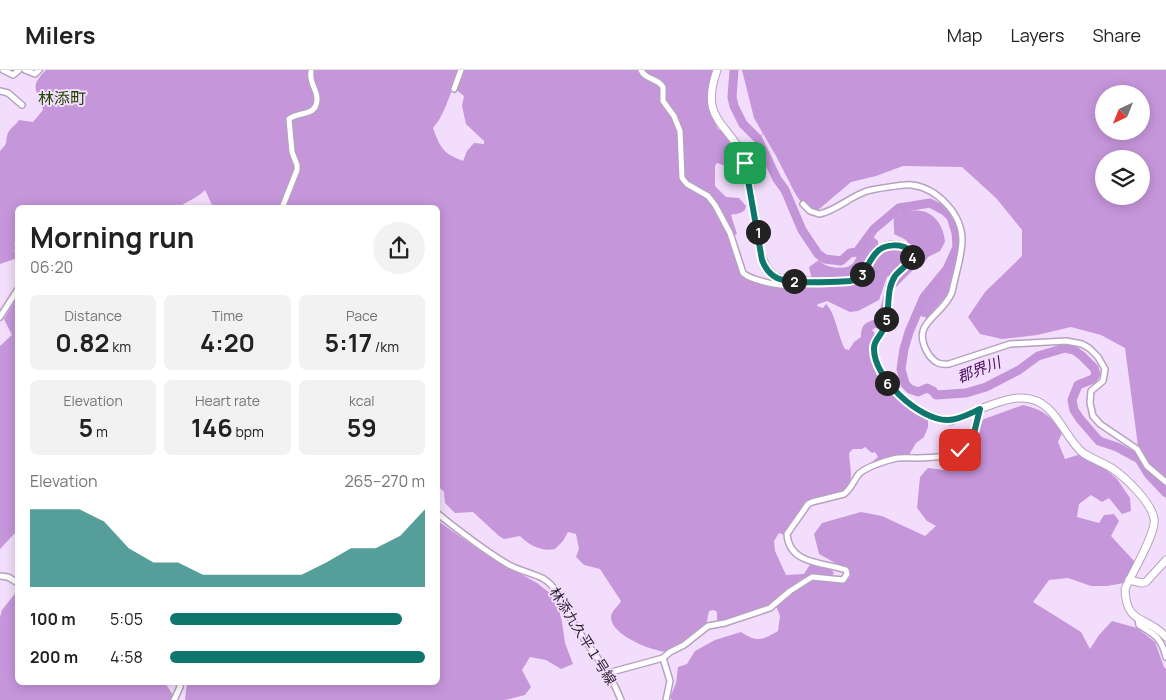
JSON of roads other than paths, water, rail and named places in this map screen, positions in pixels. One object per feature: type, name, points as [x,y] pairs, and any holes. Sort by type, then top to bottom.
[{"type":"main road","points":[[717,70],[711,92],[714,112],[717,121],[733,140],[745,163],[760,250],[765,267],[779,279],[808,282],[844,281],[856,279],[863,274],[880,249],[895,245],[909,249],[912,252],[911,260],[894,277],[890,287],[884,328],[874,343],[875,359],[887,383],[899,395],[933,418],[951,420],[1007,399],[1023,398],[1033,400],[1052,413],[1061,422],[1075,445],[1084,453],[1114,470],[1142,497],[1151,511],[1155,522],[1144,551],[1125,589],[1127,604],[1134,617],[1154,626],[1166,637]]},
{"type":"main road","points":[[1129,580],[1146,582],[1166,560]]},
{"type":"street","points":[[3,70],[13,75],[19,70]]},
{"type":"street","points":[[25,70],[35,74],[39,70]]},
{"type":"street","points":[[454,89],[461,70]]},
{"type":"street","points":[[641,70],[645,76],[660,82],[664,86],[663,101],[674,116],[680,131],[682,178],[687,184],[701,191],[716,205],[730,233],[743,273],[752,278],[793,286],[802,286],[808,282]]},
{"type":"street","points":[[283,205],[297,170],[292,152],[289,119],[293,116],[311,112],[317,101],[317,96],[311,83],[310,72]]},
{"type":"street","points":[[0,91],[8,93],[22,105]]},
{"type":"street","points":[[803,204],[810,211],[819,214],[830,211],[848,199],[872,190],[905,184],[920,187],[934,193],[955,215],[959,223],[962,240],[950,300],[930,319],[922,333],[923,344],[932,359],[942,365],[949,364],[1010,344],[1020,343],[1066,341],[1082,344],[1098,357],[1105,369],[1103,380],[1091,392],[1092,416],[1100,424],[1137,449],[1147,466],[1166,482]]},
{"type":"street","points":[[0,317],[15,294]]},
{"type":"street","points":[[608,673],[663,658],[684,645],[708,626],[748,616],[770,608],[812,576],[843,580],[847,574],[846,570],[805,560],[794,552],[787,534],[804,508],[812,502],[844,494],[849,490],[858,475],[879,464],[900,458],[953,455],[960,450],[974,433],[980,409]]},
{"type":"street","name":"林添九久平１号線","points":[[440,516],[484,550],[510,566],[543,579],[551,585],[557,592],[570,619],[608,673],[621,700]]},
{"type":"street","points":[[0,576],[8,577],[15,581]]},
{"type":"street","points":[[1138,620],[1139,625],[1156,636],[1162,643],[1166,657]]},
{"type":"street","points":[[663,658],[670,681],[666,700]]},
{"type":"street","points":[[174,700],[180,685]]},
{"type":"waterway","name":"郡界川","points":[[734,70],[732,97],[734,106],[743,124],[758,139],[777,179],[785,190],[802,230],[818,254],[825,259],[841,261],[850,253],[857,252],[874,229],[899,208],[930,203],[945,211],[951,217],[956,233],[957,247],[947,269],[924,297],[904,349],[901,369],[905,384],[910,389],[918,392],[927,388],[936,395],[966,393],[986,387],[1019,370],[1038,356],[1065,348],[1074,350],[1094,368],[1096,374],[1093,379],[1078,385],[1072,400],[1074,410],[1099,441],[1117,447],[1139,459],[1149,475],[1166,493]]},
{"type":"waterway","points":[[758,139],[766,128],[765,113],[791,87],[803,70]]},
{"type":"district","name":"林添町","points":[[62,98]]}]
